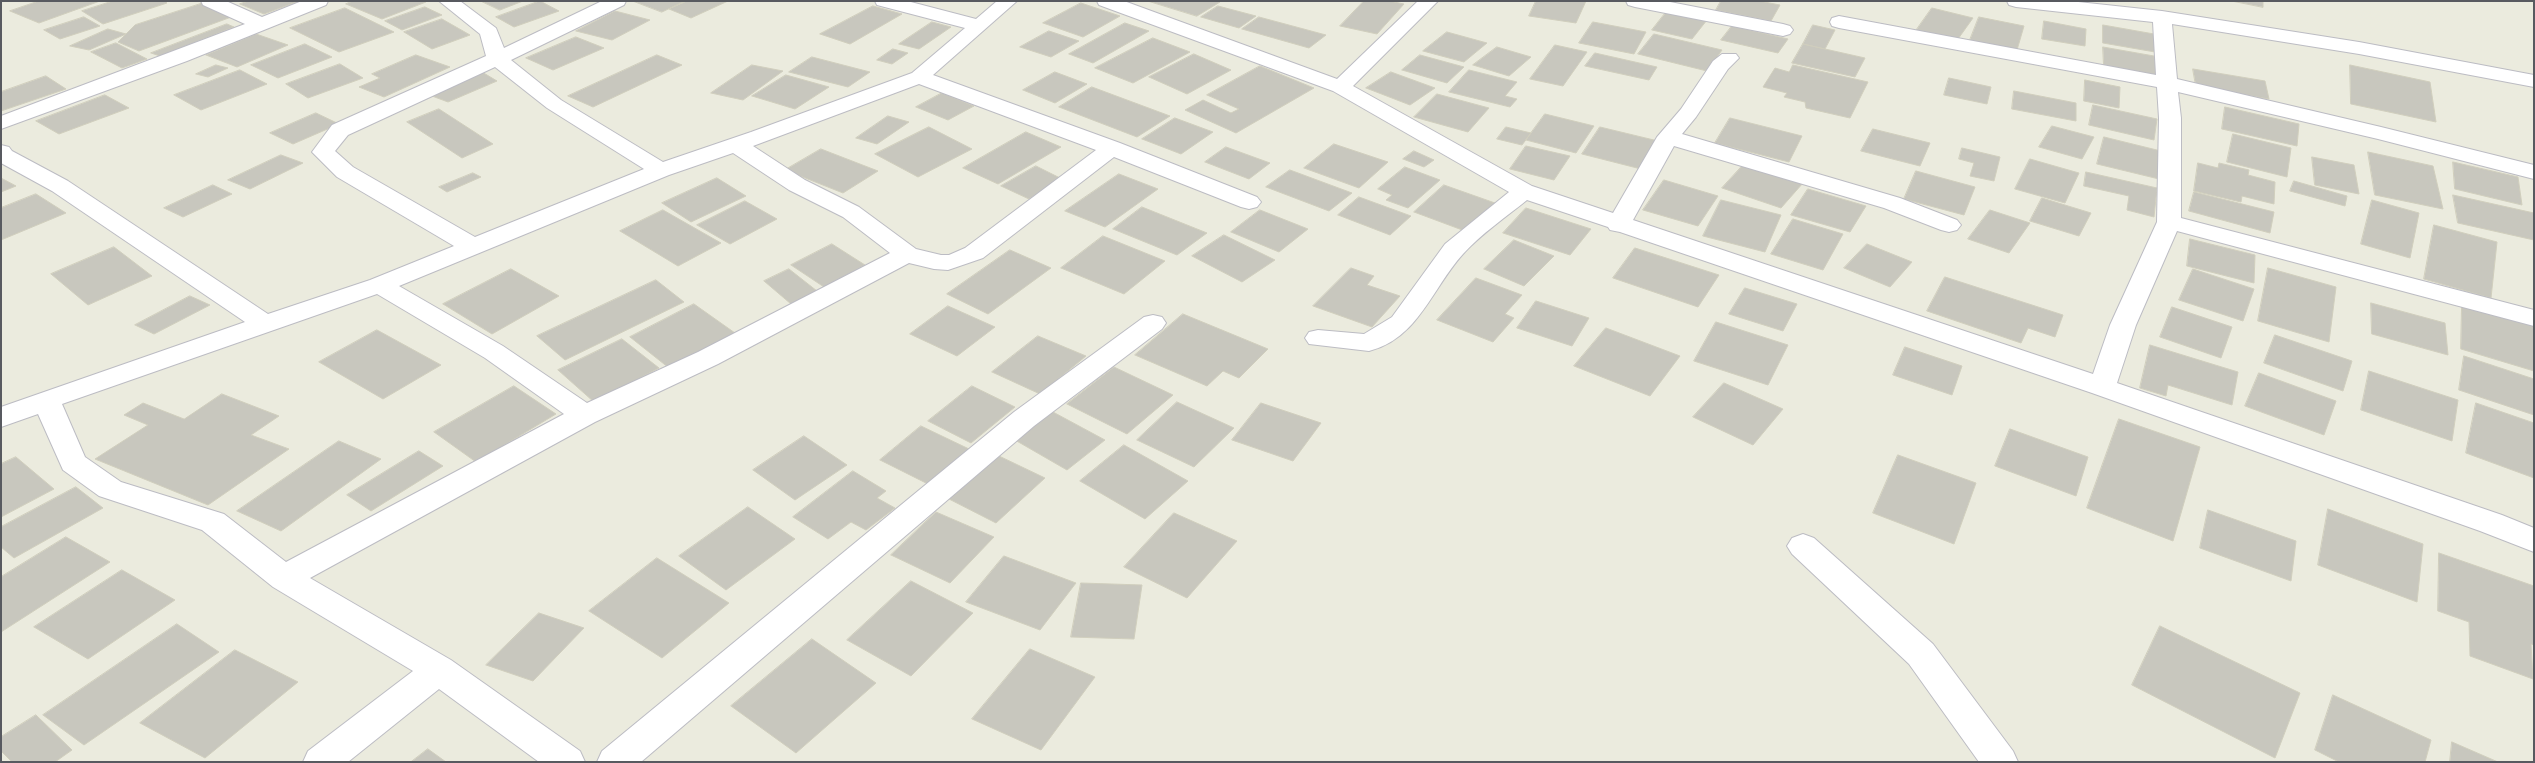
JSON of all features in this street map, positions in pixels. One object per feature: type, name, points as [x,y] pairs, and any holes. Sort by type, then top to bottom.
[{"type":"street","points":[[210,1],[261,24]]},
{"type":"street","points":[[1,123],[318,1]]},
{"type":"street","points":[[448,1],[489,32],[497,59],[554,104],[661,170]]},
{"type":"street","points":[[472,246],[345,172],[323,152],[340,130],[497,59],[616,1]]},
{"type":"street","points":[[884,1],[978,25]]},
{"type":"street","points":[[1,418],[46,400],[379,285],[661,170],[736,145],[919,77],[1008,1]]},
{"type":"street","points":[[1106,1],[1340,87],[1524,191],[1618,225],[2102,387],[2491,523],[2534,541]]},
{"type":"street","points":[[1340,87],[1429,1]]},
{"type":"street","points":[[1635,1],[1784,30]]},
{"type":"street","points":[[2016,1],[2162,17],[2359,48],[2534,80]]},
{"type":"street","points":[[2102,387],[2123,325],[2169,222],[2170,118],[2162,17]]},
{"type":"street","points":[[1839,22],[2166,83],[2381,133],[2534,172]]},
{"type":"street","points":[[1618,225],[1668,137],[1689,113],[1720,65],[1729,58]]},
{"type":"street","points":[[919,77],[1112,148],[1249,202]]},
{"type":"street","points":[[1668,137],[1892,203],[1949,225]]},
{"type":"street","points":[[736,145],[797,185],[851,212],[907,254],[938,263],[956,263],[974,253],[1112,148]]},
{"type":"street","points":[[1,152],[4,156],[60,186],[266,325]]},
{"type":"street","points":[[1318,338],[1369,343],[1401,323],[1454,249],[1524,191]]},
{"type":"street","points":[[2169,222],[2534,318]]},
{"type":"street","points":[[284,578],[585,415],[708,358],[907,254]]},
{"type":"street","points":[[379,285],[494,352],[585,415]]},
{"type":"street","points":[[615,762],[1024,419],[1153,323]]},
{"type":"street","points":[[46,400],[72,463],[110,490],[213,522],[284,578],[439,670],[567,762]]},
{"type":"street","points":[[1803,546],[1921,654],[2000,762]]},
{"type":"street","points":[[321,762],[439,670]]},
{"type":"building","points":[[39,1],[100,1],[39,23],[10,11]]},
{"type":"building","points":[[113,1],[165,1],[167,3],[103,24],[82,11]]},
{"type":"building","points":[[249,1],[299,1],[264,14],[240,4]]},
{"type":"building","points":[[353,1],[426,2],[382,19],[346,4]]},
{"type":"building","points":[[481,1],[523,1],[500,10]]},
{"type":"building","points":[[540,1],[559,11],[514,27],[496,17]]},
{"type":"building","points":[[633,1],[685,1],[662,12]]},
{"type":"building","points":[[687,1],[728,1],[691,18],[669,9]]},
{"type":"building","points":[[1148,1],[1217,1],[1220,2],[1197,16]]},
{"type":"building","points":[[1364,1],[1389,1],[1404,4],[1377,34],[1340,26]]},
{"type":"building","points":[[1536,1],[1586,1],[1576,23],[1529,16]]},
{"type":"building","points":[[1721,1],[1759,1],[1780,5],[1771,21],[1716,10]]},
{"type":"building","points":[[2232,1],[2263,1],[2263,7]]},
{"type":"building","points":[[203,3],[234,16],[139,51],[118,42],[135,25]]},
{"type":"building","points":[[1081,3],[1120,16],[1083,37],[1043,23]]},
{"type":"building","points":[[873,6],[902,14],[850,44],[820,34]]},
{"type":"building","points":[[1218,6],[1256,16],[1239,28],[1201,17]]},
{"type":"building","points":[[425,7],[442,15],[402,30],[385,21]]},
{"type":"building","points":[[345,8],[394,32],[339,52],[290,28]]},
{"type":"building","points":[[1932,8],[1973,18],[1958,39],[1937,34],[1935,37],[1915,32]]},
{"type":"building","points":[[615,11],[650,20],[612,40],[576,31]]},
{"type":"building","points":[[1667,11],[1707,20],[1692,39],[1652,30]]},
{"type":"building","points":[[84,17],[100,26],[60,39],[44,30]]},
{"type":"building","points":[[1259,17],[1326,35],[1309,48],[1242,29]]},
{"type":"building","points":[[1979,17],[2024,26],[2017,50],[1970,40]]},
{"type":"building","points":[[442,19],[470,35],[432,49],[404,32]]},
{"type":"building","points":[[2044,21],[2086,29],[2085,46],[2042,39]]},
{"type":"building","points":[[932,22],[951,27],[919,49],[899,44]]},
{"type":"building","points":[[1593,22],[1646,32],[1634,54],[1579,43]]},
{"type":"building","points":[[1125,23],[1149,31],[1093,63],[1069,54]]},
{"type":"building","points":[[227,24],[234,27],[160,56],[151,53]]},
{"type":"building","points":[[1813,25],[1835,30],[1825,49],[1803,44]]},
{"type":"building","points":[[2103,25],[2154,34],[2155,52],[2103,43]]},
{"type":"building","points":[[1732,26],[1788,39],[1778,53],[1721,40]]},
{"type":"building","points":[[108,29],[126,34],[89,50],[70,46]]},
{"type":"building","points":[[1049,31],[1079,41],[1051,57],[1020,47]]},
{"type":"building","points":[[1447,32],[1487,43],[1464,62],[1423,51]]},
{"type":"building","points":[[256,34],[288,45],[237,67],[206,55]]},
{"type":"building","points":[[1654,34],[1722,50],[1707,71],[1638,54]]},
{"type":"building","points":[[576,37],[604,48],[553,70],[526,58]]},
{"type":"building","points":[[1153,38],[1190,52],[1133,83],[1095,68]]},
{"type":"building","points":[[116,43],[147,59],[122,68],[91,52]]},
{"type":"building","points":[[305,44],[332,57],[278,78],[251,65]]},
{"type":"building","points":[[1803,44],[1865,58],[1855,77],[1792,63]]},
{"type":"building","points":[[1555,45],[1587,52],[1563,86],[1530,79]]},
{"type":"building","points":[[1497,47],[1531,57],[1509,76],[1473,65]]},
{"type":"building","points":[[2103,47],[2154,56],[2157,75],[2104,66]]},
{"type":"building","points":[[893,49],[908,53],[892,64],[877,60]]},
{"type":"building","points":[[1595,53],[1657,67],[1649,80],[1585,66]]},
{"type":"building","points":[[1194,54],[1231,70],[1187,94],[1149,77]]},
{"type":"building","points":[[416,55],[450,67],[384,97],[359,87],[380,78],[372,74]]},
{"type":"building","points":[[657,55],[682,65],[593,107],[568,96]]},
{"type":"building","points":[[1420,55],[1464,67],[1447,83],[1402,70]]},
{"type":"building","points":[[812,57],[870,72],[848,87],[789,72]]},
{"type":"building","points":[[340,64],[363,78],[308,98],[286,84]]},
{"type":"building","points":[[216,65],[228,68],[208,77],[196,74]]},
{"type":"building","points":[[752,65],[783,71],[743,100],[711,93]]},
{"type":"building","points":[[1793,65],[1868,82],[1850,118],[1806,108],[1805,102],[1784,97],[1787,93],[1763,87],[1775,68],[1789,72]]},
{"type":"building","points":[[2350,65],[2430,82],[2436,122],[2351,104]]},
{"type":"building","points":[[1260,66],[1314,88],[1236,133],[1185,110],[1203,100],[1231,113],[1239,109],[1207,95]]},
{"type":"building","points":[[2193,69],[2265,81],[2269,99],[2196,86]]},
{"type":"building","points":[[240,70],[267,84],[201,110],[174,95]]},
{"type":"building","points":[[1469,70],[1517,82],[1505,96],[1517,99],[1510,107],[1449,92]]},
{"type":"building","points":[[482,72],[497,81],[448,102],[432,96]]},
{"type":"building","points":[[1055,72],[1087,84],[1055,103],[1023,90]]},
{"type":"building","points":[[1391,72],[1435,88],[1410,105],[1366,88]]},
{"type":"building","points":[[786,75],[829,87],[795,109],[752,96]]},
{"type":"building","points":[[46,76],[66,89],[1,111],[1,92]]},
{"type":"building","points":[[1949,78],[1991,87],[1987,104],[1944,95]]},
{"type":"building","points":[[2085,80],[2120,87],[2119,108],[2084,101]]},
{"type":"building","points":[[1092,87],[1170,116],[1137,137],[1059,107]]},
{"type":"building","points":[[2014,91],[2076,103],[2076,121],[2012,109]]},
{"type":"building","points":[[942,93],[974,106],[948,120],[916,107]]},
{"type":"building","points":[[1437,94],[1489,108],[1468,132],[1414,117]]},
{"type":"building","points":[[105,95],[129,108],[59,134],[36,121]]},
{"type":"building","points":[[2093,105],[2157,119],[2154,140],[2089,125]]},
{"type":"building","points":[[2225,107],[2299,124],[2297,146],[2222,129]]},
{"type":"building","points":[[439,109],[493,144],[462,158],[407,122]]},
{"type":"building","points":[[316,113],[339,124],[293,144],[270,133]]},
{"type":"building","points":[[1545,114],[1594,126],[1576,153],[1526,140]]},
{"type":"building","points":[[888,116],[909,122],[877,144],[856,138]]},
{"type":"building","points":[[1175,118],[1213,132],[1181,154],[1142,139]]},
{"type":"building","points":[[1730,118],[1802,136],[1789,162],[1715,143]]},
{"type":"building","points":[[2052,126],[2094,137],[2082,159],[2039,147]]},
{"type":"building","points":[[929,127],[972,149],[918,177],[875,154]]},
{"type":"building","points":[[1506,127],[1531,133],[1522,145],[1497,139]]},
{"type":"building","points":[[1600,127],[1658,141],[1641,169],[1582,154]]},
{"type":"building","points":[[1873,129],[1930,143],[1920,166],[1861,151]]},
{"type":"building","points":[[1026,132],[1061,147],[998,184],[963,168]]},
{"type":"building","points":[[2233,134],[2291,148],[2287,177],[2227,162]]},
{"type":"building","points":[[2104,137],[2165,152],[2159,179],[2097,164]]},
{"type":"building","points":[[1334,144],[1388,162],[1359,188],[1304,168]]},
{"type":"building","points":[[1526,146],[1570,156],[1554,180],[1510,169]]},
{"type":"building","points":[[1226,147],[1270,163],[1249,179],[1205,162]]},
{"type":"building","points":[[1962,148],[2000,157],[1994,181],[1970,176],[1974,163],[1959,159]]},
{"type":"building","points":[[821,149],[878,171],[843,193],[785,170]]},
{"type":"building","points":[[1414,151],[1434,160],[1424,167],[1403,159]]},
{"type":"building","points":[[2368,152],[2433,166],[2443,209],[2375,195]]},
{"type":"building","points":[[281,155],[303,163],[250,189],[228,180]]},
{"type":"building","points":[[2312,157],[2354,165],[2359,194],[2315,185]]},
{"type":"building","points":[[2030,159],[2079,173],[2065,203],[2015,189]]},
{"type":"building","points":[[2453,162],[2518,177],[2522,205],[2455,189]]},
{"type":"building","points":[[1745,163],[1803,183],[1781,208],[1722,188]]},
{"type":"building","points":[[2198,163],[2218,168],[2219,163],[2249,170],[2248,175],[2275,182],[2274,204],[2242,196],[2241,202],[2194,191]]},
{"type":"building","points":[[1036,166],[1062,179],[1029,199],[1001,186]]},
{"type":"building","points":[[1405,167],[1440,180],[1408,208],[1386,200],[1392,195],[1378,189]]},
{"type":"building","points":[[1290,170],[1352,193],[1329,211],[1266,187]]},
{"type":"building","points":[[1916,171],[1975,187],[1964,215],[1904,199]]},
{"type":"building","points":[[2086,172],[2157,188],[2154,217],[2127,210],[2129,196],[2084,186]]},
{"type":"building","points":[[473,173],[481,177],[447,192],[439,187]]},
{"type":"building","points":[[1119,174],[1158,189],[1105,227],[1065,211]]},
{"type":"building","points":[[1,178],[16,186],[1,192]]},
{"type":"building","points":[[717,178],[746,196],[691,222],[662,203]]},
{"type":"building","points":[[1664,180],[1718,196],[1698,226],[1643,210]]},
{"type":"building","points":[[2294,181],[2347,196],[2345,206],[2290,191]]},
{"type":"building","points":[[213,185],[232,194],[183,217],[164,208]]},
{"type":"building","points":[[1444,185],[1495,203],[1465,231],[1414,212]]},
{"type":"building","points":[[1808,189],[1866,206],[1850,232],[1791,215]]},
{"type":"building","points":[[2194,192],[2274,212],[2270,233],[2189,211]]},
{"type":"building","points":[[36,194],[66,213],[1,240],[1,208]]},
{"type":"building","points":[[2453,195],[2534,213],[2534,240],[2458,223]]},
{"type":"building","points":[[1359,197],[1411,216],[1390,235],[1338,215]]},
{"type":"building","points":[[2042,198],[2091,213],[2079,236],[2030,221]]},
{"type":"building","points":[[1721,200],[1781,215],[1765,252],[1703,236]]},
{"type":"building","points":[[2372,200],[2419,213],[2410,258],[2361,244]]},
{"type":"building","points":[[745,201],[777,219],[730,244],[697,225]]},
{"type":"building","points":[[1142,207],[1207,233],[1177,255],[1113,229]]},
{"type":"building","points":[[1526,208],[1591,229],[1570,255],[1503,233]]},
{"type":"building","points":[[663,210],[721,243],[678,266],[620,231]]},
{"type":"building","points":[[1260,210],[1308,229],[1279,252],[1231,232]]},
{"type":"building","points":[[1990,210],[2030,223],[2009,253],[1968,239]]},
{"type":"building","points":[[1793,219],[1843,234],[1823,270],[1771,254]]},
{"type":"building","points":[[2434,225],[2497,242],[2491,298],[2424,279]]},
{"type":"building","points":[[1224,235],[1275,260],[1242,282],[1192,256]]},
{"type":"building","points":[[1103,236],[1165,261],[1124,294],[1061,268]]},
{"type":"building","points":[[2190,239],[2255,255],[2254,283],[2187,266]]},
{"type":"building","points":[[1514,240],[1554,256],[1524,286],[1484,269]]},
{"type":"building","points":[[832,244],[865,265],[824,287],[791,265]]},
{"type":"building","points":[[1867,244],[1912,262],[1890,287],[1844,268]]},
{"type":"building","points":[[114,247],[152,276],[88,305],[51,274]]},
{"type":"building","points":[[1635,248],[1719,275],[1698,307],[1613,278]]},
{"type":"building","points":[[1010,250],[1051,268],[988,314],[947,294]]},
{"type":"building","points":[[1351,268],[1374,276],[1367,285],[1400,296],[1372,327],[1313,306]]},
{"type":"building","points":[[2268,268],[2336,287],[2329,342],[2258,321]]},
{"type":"building","points":[[511,269],[559,296],[492,334],[443,304]]},
{"type":"building","points":[[789,269],[817,291],[791,304],[764,281]]},
{"type":"building","points":[[2193,269],[2254,289],[2243,321],[2179,300]]},
{"type":"building","points":[[1945,277],[2063,315],[2055,337],[2028,328],[2021,343],[1927,311]]},
{"type":"building","points":[[1476,278],[1522,295],[1505,314],[1514,318],[1493,342],[1437,320]]},
{"type":"building","points":[[656,280],[684,302],[565,360],[537,336]]},
{"type":"building","points":[[1745,288],[1797,304],[1783,331],[1729,314]]},
{"type":"building","points":[[190,296],[210,305],[154,334],[135,325]]},
{"type":"building","points":[[1536,301],[1589,318],[1572,346],[1517,328]]},
{"type":"building","points":[[2371,303],[2445,323],[2448,355],[2372,334]]},
{"type":"building","points":[[694,304],[735,333],[669,368],[630,337]]},
{"type":"building","points":[[2462,305],[2534,325],[2534,371],[2461,349]]},
{"type":"building","points":[[948,306],[995,327],[957,356],[910,334]]},
{"type":"building","points":[[2172,307],[2232,327],[2221,358],[2160,337]]},
{"type":"building","points":[[1183,314],[1268,349],[1239,378],[1223,371],[1207,386],[1135,355]]},
{"type":"building","points":[[1716,322],[1788,345],[1768,385],[1694,361]]},
{"type":"building","points":[[1606,328],[1680,356],[1650,396],[1574,366]]},
{"type":"building","points":[[377,330],[441,365],[383,399],[319,362]]},
{"type":"building","points":[[2275,335],[2352,361],[2343,391],[2264,363]]},
{"type":"building","points":[[1038,336],[1086,356],[1040,394],[992,372]]},
{"type":"building","points":[[622,339],[659,368],[594,402],[558,370]]},
{"type":"building","points":[[2150,345],[2238,372],[2232,405],[2168,385],[2166,396],[2140,388]]},
{"type":"building","points":[[1905,347],[1962,366],[1952,395],[1893,375]]},
{"type":"building","points":[[2464,356],[2534,379],[2534,415],[2459,390]]},
{"type":"building","points":[[1114,367],[1173,395],[1127,434],[1067,404]]},
{"type":"building","points":[[2369,371],[2458,400],[2452,441],[2361,410]]},
{"type":"building","points":[[2259,373],[2336,401],[2324,435],[2245,406]]},
{"type":"building","points":[[1724,383],[1783,409],[1753,445],[1693,417]]},
{"type":"building","points":[[514,386],[556,414],[476,462],[434,432]]},
{"type":"building","points":[[972,386],[1015,407],[971,443],[928,421]]},
{"type":"building","points":[[222,394],[279,416],[251,435],[289,449],[208,505],[95,459],[148,425],[124,415],[143,403],[184,419]]},
{"type":"building","points":[[1177,402],[1234,428],[1194,467],[1137,440]]},
{"type":"building","points":[[1261,403],[1321,423],[1293,461],[1232,440]]},
{"type":"building","points":[[2476,403],[2534,423],[2534,478],[2466,453]]},
{"type":"building","points":[[1053,412],[1105,440],[1067,470],[1015,440]]},
{"type":"building","points":[[2119,419],[2200,447],[2173,541],[2087,508]]},
{"type":"building","points":[[921,426],[969,449],[928,484],[880,460]]},
{"type":"building","points":[[2010,429],[2088,457],[2076,496],[1995,466]]},
{"type":"building","points":[[804,436],[847,465],[795,500],[753,470]]},
{"type":"building","points":[[339,441],[381,459],[281,531],[237,511]]},
{"type":"building","points":[[1124,445],[1188,481],[1145,519],[1080,481]]},
{"type":"building","points":[[419,451],[443,466],[371,511],[347,495]]},
{"type":"building","points":[[1898,455],[1976,483],[1954,544],[1873,513]]},
{"type":"building","points":[[999,456],[1045,478],[996,523],[949,499]]},
{"type":"building","points":[[16,457],[54,489],[1,517],[1,464]]},
{"type":"building","points":[[853,471],[886,491],[877,498],[895,508],[866,530],[851,522],[828,539],[793,517]]},
{"type":"building","points":[[76,487],[103,508],[14,558],[1,547],[1,527]]},
{"type":"building","points":[[748,507],[795,539],[726,590],[679,556]]},
{"type":"building","points":[[2328,509],[2423,544],[2417,602],[2318,565]]},
{"type":"building","points":[[2208,510],[2296,541],[2291,581],[2200,548]]},
{"type":"building","points":[[936,512],[994,537],[950,583],[891,555]]},
{"type":"building","points":[[1174,513],[1237,541],[1187,598],[1124,567]]},
{"type":"building","points":[[66,537],[110,562],[1,632],[1,577]]},
{"type":"building","points":[[2439,553],[2534,586],[2534,645],[2531,644],[2533,679],[2470,656],[2469,622],[2438,611]]},
{"type":"building","points":[[1004,556],[1076,583],[1040,630],[966,602]]},
{"type":"building","points":[[657,558],[729,603],[662,658],[589,611]]},
{"type":"building","points":[[122,570],[175,600],[88,659],[34,627]]},
{"type":"building","points":[[911,581],[973,613],[911,676],[847,640]]},
{"type":"building","points":[[1081,583],[1142,585],[1134,639],[1071,637]]},
{"type":"building","points":[[539,613],[584,628],[533,681],[486,665]]},
{"type":"building","points":[[177,624],[219,652],[84,745],[43,715]]},
{"type":"building","points":[[2160,626],[2300,693],[2275,758],[2132,685]]},
{"type":"building","points":[[812,639],[876,683],[796,753],[731,706]]},
{"type":"building","points":[[1030,649],[1095,677],[1041,750],[972,719]]},
{"type":"building","points":[[235,650],[298,682],[205,758],[140,723]]},
{"type":"building","points":[[2333,695],[2431,740],[2425,762],[2339,762],[2315,750]]},
{"type":"building","points":[[36,715],[72,750],[55,762],[12,762],[1,751],[1,737]]},
{"type":"building","points":[[2452,742],[2498,762],[2450,762]]},
{"type":"building","points":[[428,749],[446,762],[411,762]]}]
